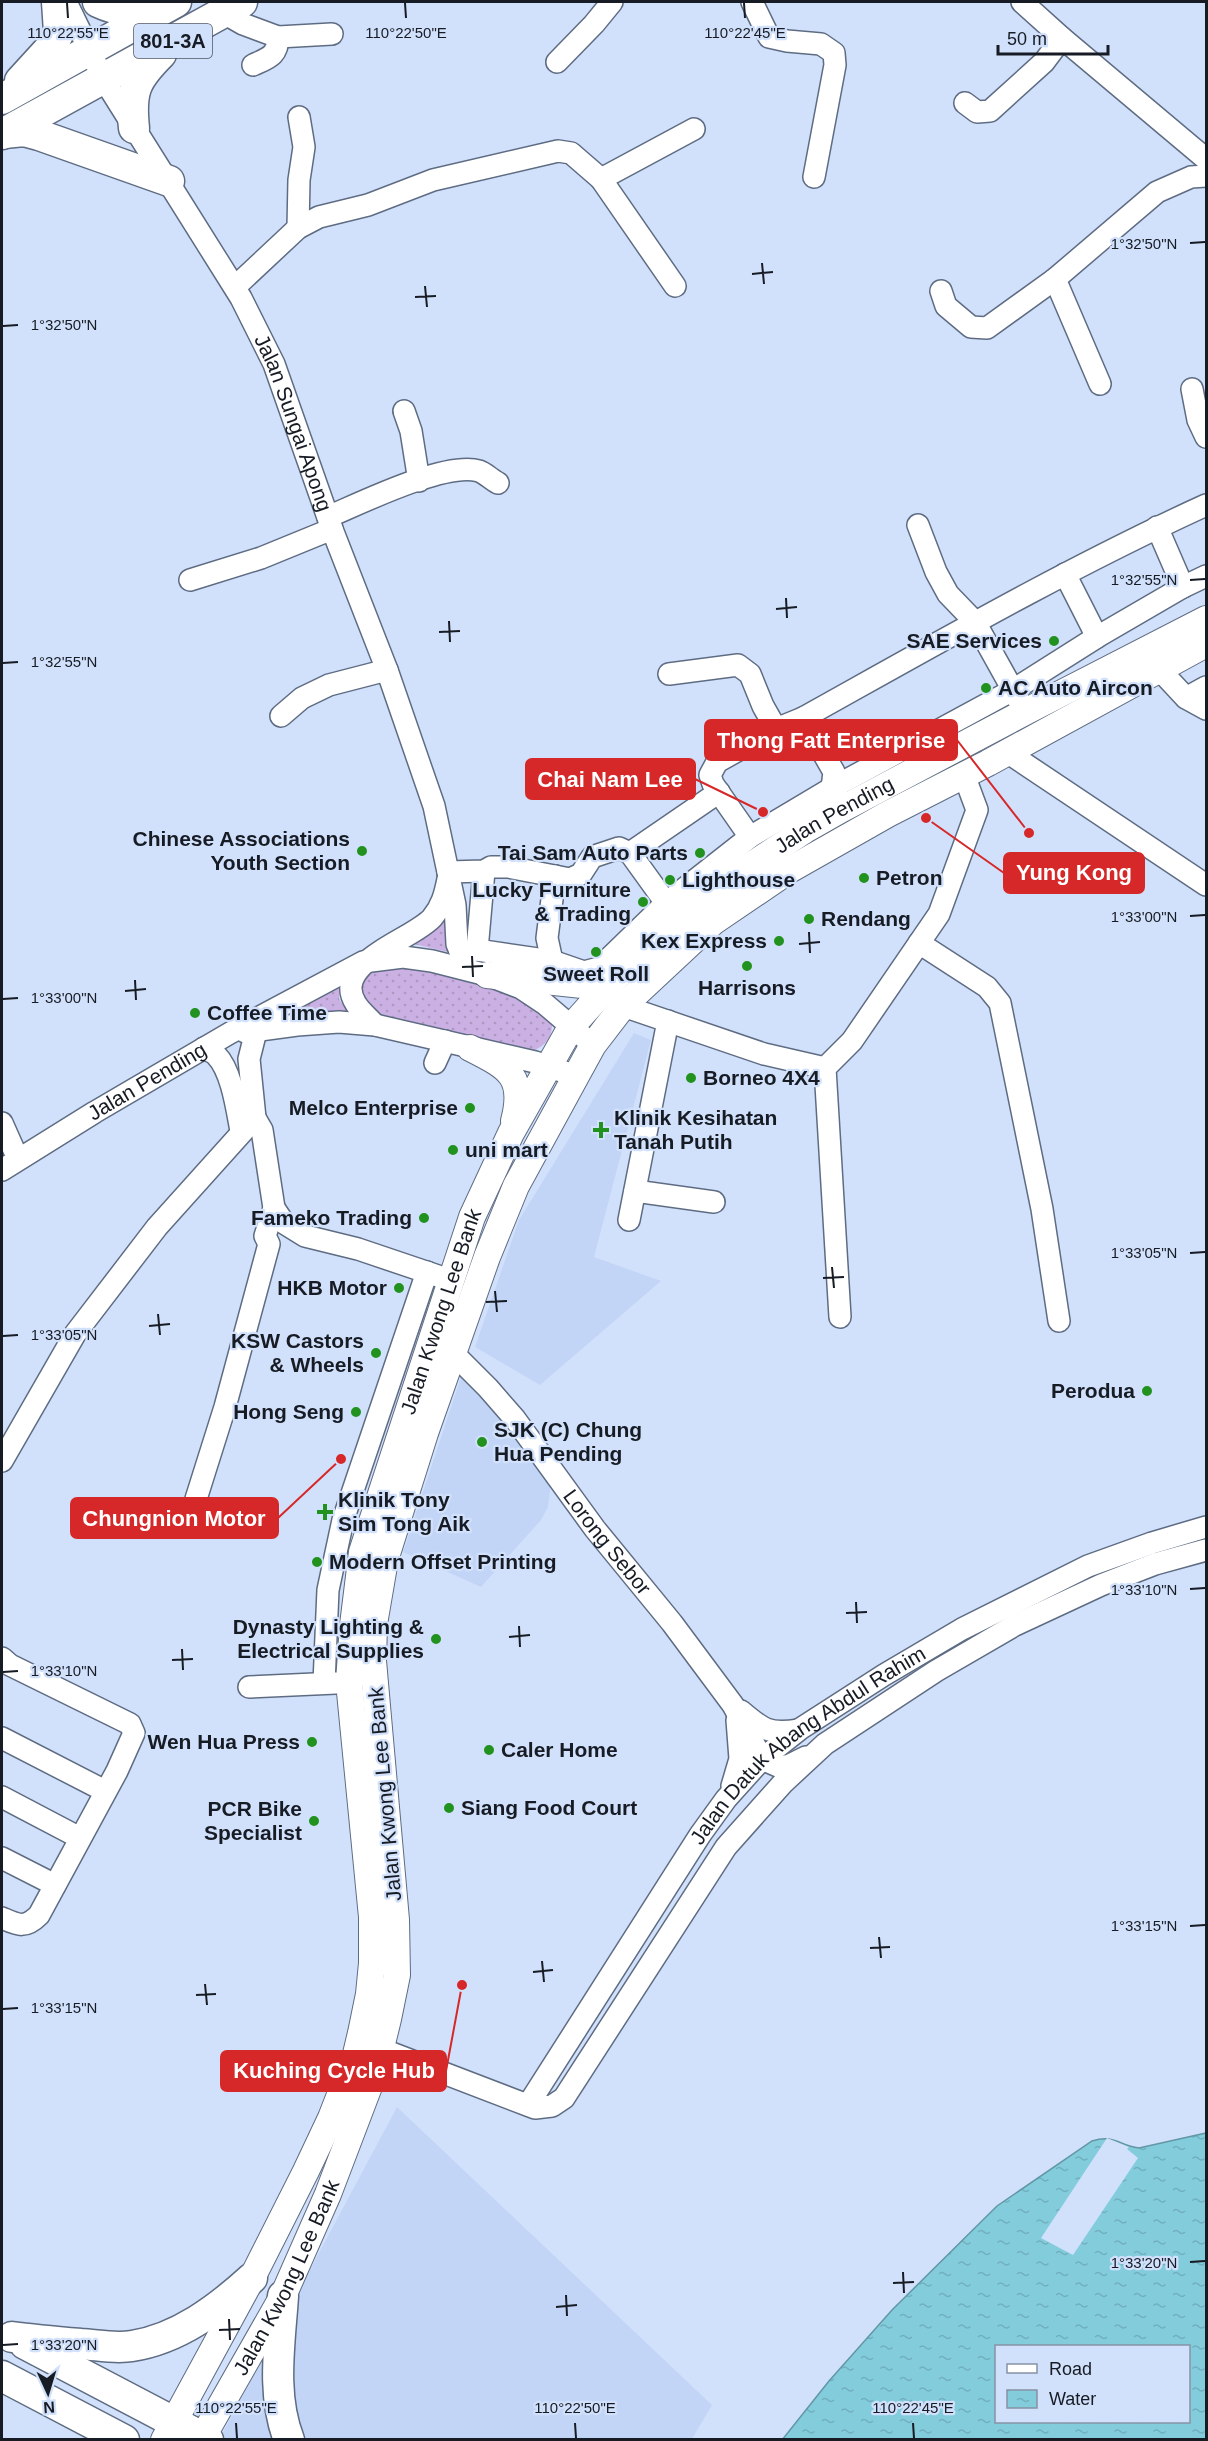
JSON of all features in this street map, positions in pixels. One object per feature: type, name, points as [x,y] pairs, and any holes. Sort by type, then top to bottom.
[{"type":"highway","points":[[2,99],[36,65],[56,39],[59,32],[57,2]]},
{"type":"highway","points":[[98,2],[126,11],[142,11],[172,4]]},
{"type":"highway","points":[[2,99],[172,4]]},
{"type":"highway","name":"801-3A","points":[[3,133],[232,7]]},
{"type":"highway","points":[[134,128],[132,105],[135,86],[146,69],[178,38]]},
{"type":"highway","points":[[3,133],[24,131],[39,135],[168,181]]},
{"type":"highway","points":[[7,2334],[107,2347],[131,2346],[164,2337],[192,2323],[226,2301],[252,2278]]},
{"type":"highway","points":[[284,2295],[278,2386],[282,2422],[289,2439]]},
{"type":"highway","points":[[7,2334],[169,2431],[204,2439]]},
{"type":"highway","points":[[2,2376],[124,2439]]},
{"type":"highway","points":[[38,2394],[58,2412],[78,2439]]},
{"type":"main road","name":"Jalan Pending","points":[[550,1067],[571,1027],[615,978],[665,914],[747,849],[1019,701],[1206,619]]},
{"type":"main road","name":"Jalan Pending","points":[[576,1076],[593,1045],[623,1006],[713,922],[791,869],[888,814],[1206,644]]},
{"type":"main road","points":[[473,961],[592,986],[615,978]]},
{"type":"main road","points":[[470,1048],[503,1065],[515,1082],[519,1094],[511,1133]]},
{"type":"main road","name":"Jalan Kwong Lee Bank","points":[[169,2431],[252,2278],[331,2118],[356,2054],[369,1994],[372,1964],[372,1917],[337,1683],[353,1625],[362,1552],[472,1217],[511,1133],[550,1067]]},
{"type":"main road","name":"Jalan Kwong Lee Bank","points":[[204,2439],[284,2295],[328,2194],[376,2068],[397,1975],[396,1920],[374,1661],[374,1624],[385,1560],[425,1433],[487,1257],[516,1186],[576,1076]]},
{"type":"street","name":"Jalan Sungai Apong","points":[[66,2],[88,52],[235,288],[274,364],[330,523],[387,670],[434,806],[455,905],[456,936],[473,961]]},
{"type":"street","points":[[557,62],[612,2]]},
{"type":"street","points":[[752,2],[769,37],[821,44],[834,53],[835,65],[814,177]]},
{"type":"street","points":[[941,291],[946,306],[971,327],[987,328],[1000,321],[1055,279],[1156,192],[1191,177],[1206,162],[1022,2]]},
{"type":"street","points":[[232,7],[243,24],[278,37],[332,34]]},
{"type":"street","points":[[253,65],[271,56],[278,48],[278,37]]},
{"type":"street","points":[[966,103],[977,112],[990,111],[1044,62],[1062,39]]},
{"type":"street","points":[[298,228],[299,180],[304,147],[299,117]]},
{"type":"street","points":[[602,179],[694,129]]},
{"type":"street","points":[[235,288],[298,228],[319,217],[368,205],[433,180],[558,151],[571,153],[602,179],[675,286]]},
{"type":"street","points":[[1055,279],[1100,384]]},
{"type":"street","points":[[1192,389],[1198,420],[1206,437]]},
{"type":"street","points":[[404,411],[411,431],[419,481]]},
{"type":"street","points":[[190,580],[261,558],[419,481],[453,469],[479,471],[498,483]]},
{"type":"street","points":[[747,849],[710,775],[717,762],[776,729],[803,718],[1065,574],[1206,505]]},
{"type":"street","points":[[918,525],[936,572],[948,594],[975,622],[1019,701],[1097,637],[1206,576]]},
{"type":"street","points":[[1157,527],[1183,587]]},
{"type":"street","points":[[1065,574],[1097,637]]},
{"type":"street","points":[[669,674],[738,665],[750,674],[763,706],[776,729]]},
{"type":"street","points":[[1158,669],[1186,698],[1206,709]]},
{"type":"street","points":[[280,716],[302,698],[329,686],[387,670]]},
{"type":"street","points":[[1186,698],[1206,687]]},
{"type":"street","points":[[803,718],[834,772],[837,799]]},
{"type":"street","points":[[1007,752],[1206,885]]},
{"type":"street","points":[[840,1317],[825,1068],[852,1041],[939,914],[977,810],[964,775]]},
{"type":"street","points":[[630,853],[719,792]]},
{"type":"street","points":[[230,1033],[363,962],[431,919],[444,900],[448,874],[483,871],[491,867],[508,867],[570,879],[581,874],[592,857],[619,848],[630,853],[665,914],[599,968],[584,972],[552,961],[473,961],[404,957],[363,962]]},
{"type":"street","points":[[473,961],[483,871]]},
{"type":"street","points":[[552,961],[547,939],[555,876]]},
{"type":"street","points":[[919,943],[987,987],[1000,1004],[1042,1209],[1059,1321]]},
{"type":"street","points":[[473,961],[545,1004],[593,1045]]},
{"type":"street","points":[[363,962],[354,977],[351,990],[355,1003],[375,1025]]},
{"type":"street","points":[[623,1006],[764,1054],[825,1068]]},
{"type":"street","points":[[629,1220],[668,1021]]},
{"type":"street","name":"Jalan Pending","points":[[10,1164],[230,1033],[297,1024],[339,1022],[375,1025],[550,1067],[576,1076]]},
{"type":"street","points":[[2,1461],[75,1334],[157,1227],[248,1124],[249,1059],[256,1030]]},
{"type":"street","points":[[435,1063],[445,1041]]},
{"type":"street","points":[[204,1048],[216,1055],[225,1071],[237,1106],[248,1124],[262,1130],[274,1208],[284,1223],[305,1236],[358,1249],[450,1281]]},
{"type":"street","points":[[2,1123],[10,1164]]},
{"type":"street","points":[[635,1191],[714,1202]]},
{"type":"street","points":[[196,1499],[225,1407],[269,1244],[265,1236],[274,1208]]},
{"type":"street","points":[[269,1244],[305,1236]]},
{"type":"street","points":[[249,1687],[337,1683],[328,1590],[343,1520],[427,1272]]},
{"type":"street","name":"Lorong Sebor","points":[[454,1354],[515,1419],[595,1529],[672,1623],[734,1705]]},
{"type":"street","name":"Jalan Datuk Abang Abdul Rahim","points":[[1206,1527],[1088,1566],[1038,1590],[944,1640],[800,1729],[762,1759],[726,1799],[694,1845],[528,2105],[535,2108],[552,2106],[564,2098],[726,1847],[750,1818],[825,1743],[936,1671],[1015,1625],[1101,1585],[1155,1564],[1206,1550]]},
{"type":"street","points":[[2,1918],[18,1925],[31,1923],[39,1915],[121,1762],[134,1729],[130,1724],[4,1668]]},
{"type":"street","points":[[734,1705],[758,1726],[772,1732],[800,1729]]},
{"type":"street","points":[[734,1705],[762,1759],[780,1767],[790,1765],[815,1753]]},
{"type":"street","points":[[726,1799],[740,1759],[734,1705]]},
{"type":"street","points":[[2,1738],[105,1791]]},
{"type":"street","points":[[2,1797],[80,1838]]},
{"type":"street","points":[[2,1858],[55,1885]]},
{"type":"street","points":[[381,2049],[528,2105]]},
{"type":"shaded area","points":[[450,908],[453,953],[409,943]]},
{"type":"shaded area","points":[[384,967],[452,976],[501,991],[526,1003],[552,1021],[550,1036],[542,1046],[533,1051],[389,1019],[374,1012],[362,998],[366,975]]},
{"type":"shaded area","points":[[341,987],[339,999],[348,1012],[272,1020]]},
{"type":"shaded area","name":"Klinik Kesihatan Tanah Putih","points":[[634,1033],[651,1040],[594,1257],[661,1281],[540,1385],[475,1347],[519,1220]]},
{"type":"shaded area","name":"SJK (C) Chung Hua Pending","points":[[461,1377],[499,1402],[551,1483],[548,1507],[541,1520],[481,1587],[403,1552]]},
{"type":"shaded area","points":[[397,2107],[712,2405],[692,2439],[219,2440]]},
{"type":"water","points":[[1206,2133],[1206,2439],[782,2440],[829,2381],[892,2310],[997,2206],[1092,2141],[1111,2139],[1139,2148]]},
{"type":"pier","points":[[1107,2138],[1129,2147],[1127,2149],[1138,2158],[1073,2255],[1041,2238]]},
{"type":"place","name":"SAE Services","points":[[1054,641]]},
{"type":"place","name":"AC Auto Aircon","points":[[986,688]]},
{"type":"place","name":"Chai Nam Lee","points":[[763,812]]},
{"type":"place","name":"Yung Kong","points":[[926,818]]},
{"type":"place","name":"Thong Fatt Enterprise","points":[[1029,833]]},
{"type":"place","name":"Chinese Associations Youth Section","points":[[362,851]]},
{"type":"place","name":"Tai Sam Auto Parts","points":[[700,853]]},
{"type":"place","name":"Petron","points":[[864,878]]},
{"type":"place","name":"Lighthouse","points":[[670,880]]},
{"type":"place","name":"Lucky Furniture & Trading","points":[[643,902]]},
{"type":"place","name":"Rendang","points":[[809,919]]},
{"type":"place","name":"Kex Express","points":[[779,941]]},
{"type":"place","name":"Sweet Roll","points":[[596,952]]},
{"type":"place","name":"Harrisons","points":[[747,966]]},
{"type":"place","name":"Coffee Time","points":[[195,1013]]},
{"type":"place","name":"Borneo 4X4","points":[[691,1078]]},
{"type":"place","name":"Melco Enterprise","points":[[470,1108]]},
{"type":"place","name":"Klinik Kesihatan Tanah Putih","points":[[601,1130]]},
{"type":"place","name":"uni mart","points":[[453,1150]]},
{"type":"place","name":"Fameko Trading","points":[[424,1218]]},
{"type":"place","name":"HKB Motor","points":[[399,1288]]},
{"type":"place","name":"KSW Castors & Wheels","points":[[376,1353]]},
{"type":"place","name":"Perodua","points":[[1147,1391]]},
{"type":"place","name":"Hong Seng","points":[[356,1412]]},
{"type":"place","name":"SJK (C) Chung Hua Pending","points":[[482,1442]]},
{"type":"place","name":"Chungnion Motor","points":[[341,1459]]},
{"type":"place","name":"Klinik Tony Sim Tong Aik","points":[[325,1512]]},
{"type":"place","name":"Modern Offset Printing","points":[[317,1562]]},
{"type":"place","name":"Dynasty Lighting & Electrical Supplies","points":[[436,1639]]},
{"type":"place","name":"Wen Hua Press","points":[[312,1742]]},
{"type":"place","name":"Caler Home","points":[[489,1750]]},
{"type":"place","name":"Siang Food Court","points":[[449,1808]]},
{"type":"place","name":"PCR Bike Specialist","points":[[314,1821]]},
{"type":"place","name":"Kuching Cycle Hub","points":[[462,1985]]}]
